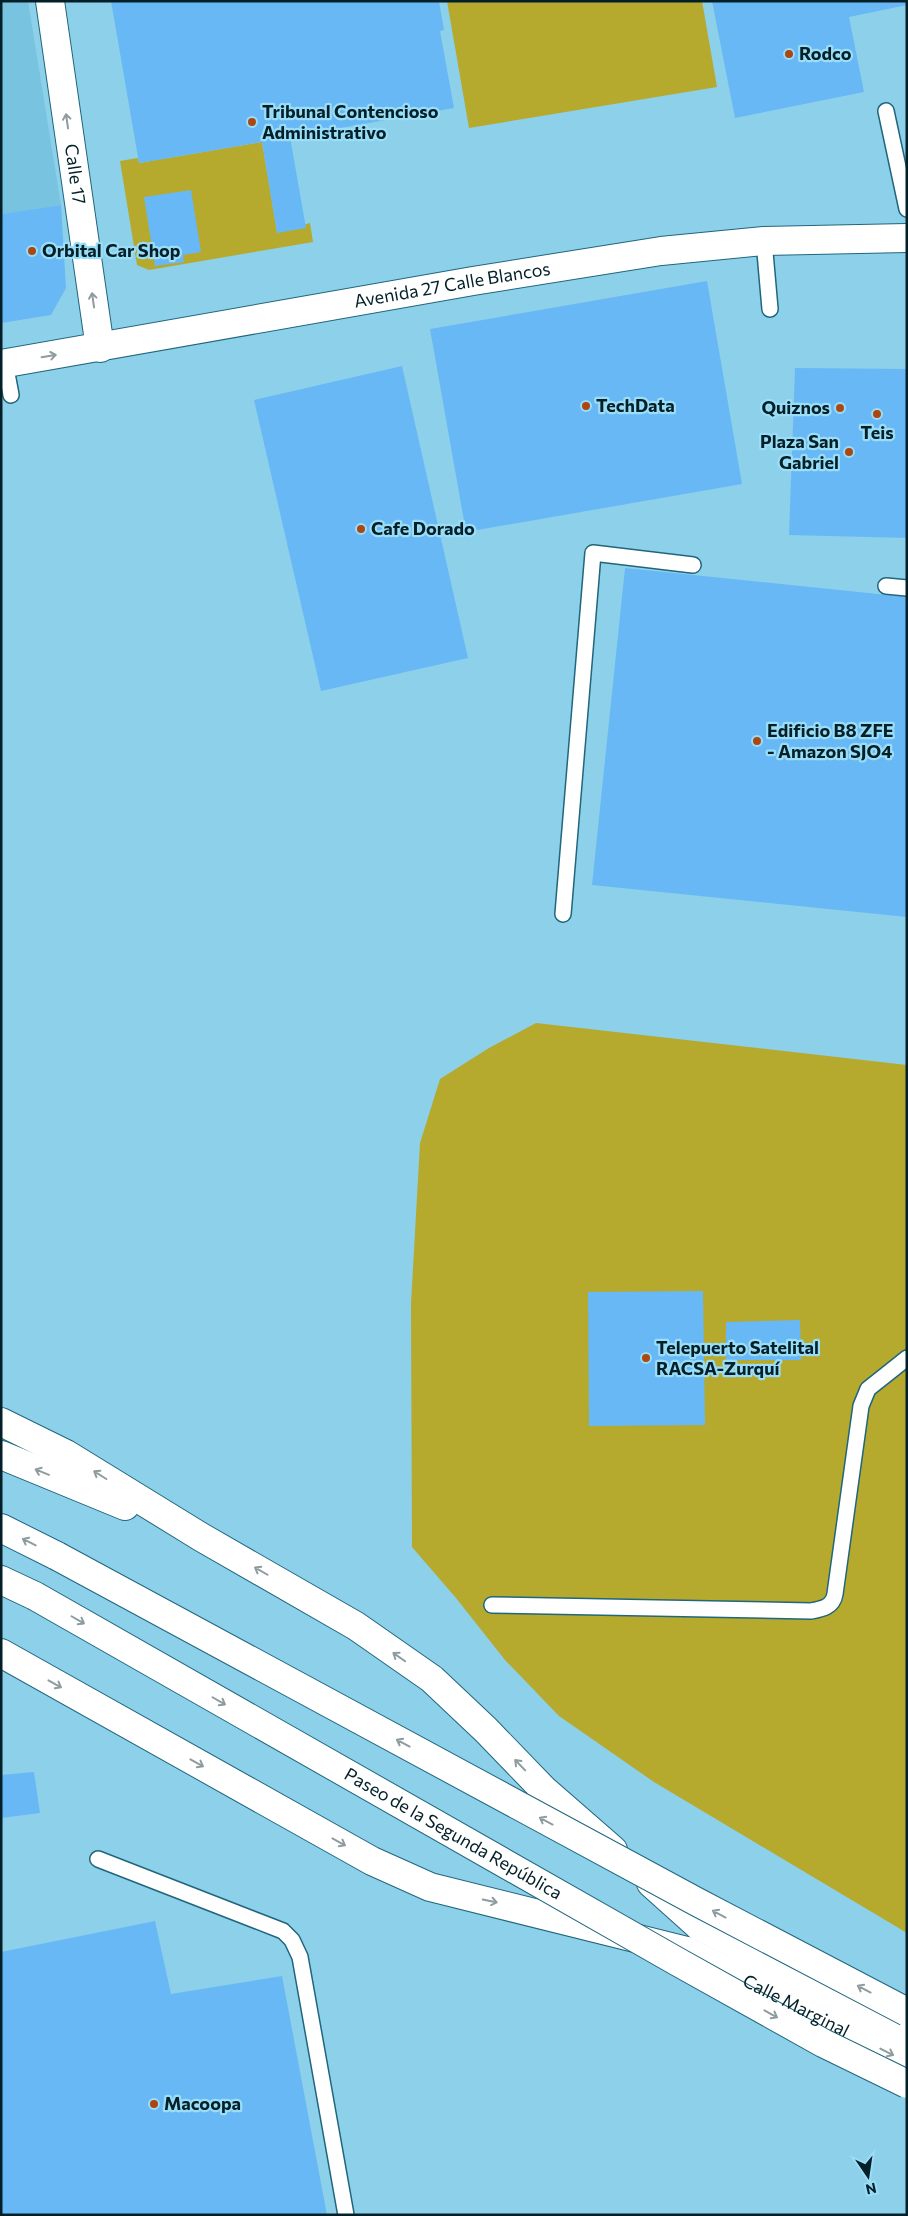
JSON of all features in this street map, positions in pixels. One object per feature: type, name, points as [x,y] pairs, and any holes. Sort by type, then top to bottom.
[{"type":"main road","name":"Calle 17","points":[[50,1],[100,348]]},
{"type":"main road","name":"Avenida 27 Calle Blancos","points":[[3,363],[100,348],[473,281],[641,254],[764,242],[907,238]]},
{"type":"main road","points":[[1,1422],[66,1454],[201,1537]]},
{"type":"main road","points":[[1,1455],[201,1537]]},
{"type":"main road","points":[[1,1528],[57,1556],[679,1893],[907,2012]]},
{"type":"main road","name":"Calle Marginal","points":[[201,1537],[356,1626],[432,1679],[486,1730],[543,1789],[699,1926],[907,2034]]},
{"type":"main road","name":"Paseo de la Segunda República","points":[[1,1580],[35,1596],[823,2043],[907,2084]]},
{"type":"main road","name":"Calle Marginal","points":[[5,1656],[372,1861],[430,1887],[687,1951],[907,2062]]},
{"type":"lane","points":[[886,111],[907,209]]},
{"type":"lane","points":[[764,242],[770,309]]},
{"type":"lane","points":[[3,363],[11,395]]},
{"type":"lane","points":[[563,914],[593,553],[693,565]]},
{"type":"lane","points":[[886,586],[907,588]]},
{"type":"lane","points":[[492,1606],[811,1611],[828,1606],[834,1601],[862,1406],[868,1389],[907,1358]]},
{"type":"lane","points":[[98,1859],[283,1931],[292,1940],[300,1957],[346,2215]]},
{"type":"shaded area","points":[[1,1],[28,1],[61,205],[1,214]]},
{"type":"shaded area","points":[[447,1],[702,1],[717,87],[469,128]]},
{"type":"shaded area","points":[[262,142],[277,232],[310,223],[313,242],[149,270],[137,265],[120,161],[138,158],[139,163]]},
{"type":"shaded area","points":[[536,1023],[907,1065],[907,1933],[654,1782],[559,1716],[505,1660],[456,1598],[412,1547],[411,1304],[420,1143],[440,1079],[489,1048]]},
{"type":"building","name":"Tribunal Contencioso Administrativo","points":[[111,1],[439,1],[444,30],[440,31],[454,108],[290,137],[306,228],[277,233],[262,142],[139,163]]},
{"type":"building","name":"Rodco","points":[[712,1],[907,1],[907,5],[849,17],[864,92],[735,118]]},
{"type":"building","points":[[191,190],[201,252],[183,255],[184,262],[155,266],[144,197]]},
{"type":"building","name":"Orbital Car Shop","points":[[61,205],[66,288],[51,315],[1,323],[1,214]]},
{"type":"building","name":"TechData","points":[[707,281],[742,484],[466,532],[430,329]]},
{"type":"building","name":"Cafe Dorado","points":[[402,366],[468,658],[321,691],[254,400]]},
{"type":"building","name":"Plaza San Gabriel","points":[[795,368],[907,369],[907,538],[789,535]]},
{"type":"building","name":"Edificio B8 ZFE - Amazon SJO4","points":[[625,568],[907,597],[907,917],[592,885]]},
{"type":"building","name":"Telepuerto Satelital RACSA-Zurquí","points":[[703,1291],[705,1425],[589,1426],[588,1292]]},
{"type":"building","name":"Telepuerto Satelital RACSA-Zurquí","points":[[800,1320],[801,1360],[726,1360],[726,1322]]},
{"type":"building","points":[[34,1772],[40,1813],[1,1818],[1,1775]]},
{"type":"building","name":"Macoopa","points":[[155,1921],[171,1994],[282,1976],[327,2215],[1,2215],[1,1952]]},
{"type":"place","name":"Rodco","points":[[789,54]]},
{"type":"place","name":"Tribunal Contencioso Administrativo","points":[[252,122]]},
{"type":"place","name":"Orbital Car Shop","points":[[32,251]]},
{"type":"place","name":"TechData","points":[[586,406]]},
{"type":"place","name":"Quiznos","points":[[840,408]]},
{"type":"place","name":"Teis","points":[[877,414]]},
{"type":"place","name":"Plaza San Gabriel","points":[[849,452]]},
{"type":"place","name":"Cafe Dorado","points":[[361,529]]},
{"type":"place","name":"Edificio B8 ZFE - Amazon SJO4","points":[[757,741]]},
{"type":"place","name":"Telepuerto Satelital RACSA-Zurquí","points":[[646,1358]]},
{"type":"place","name":"Macoopa","points":[[154,2104]]}]
